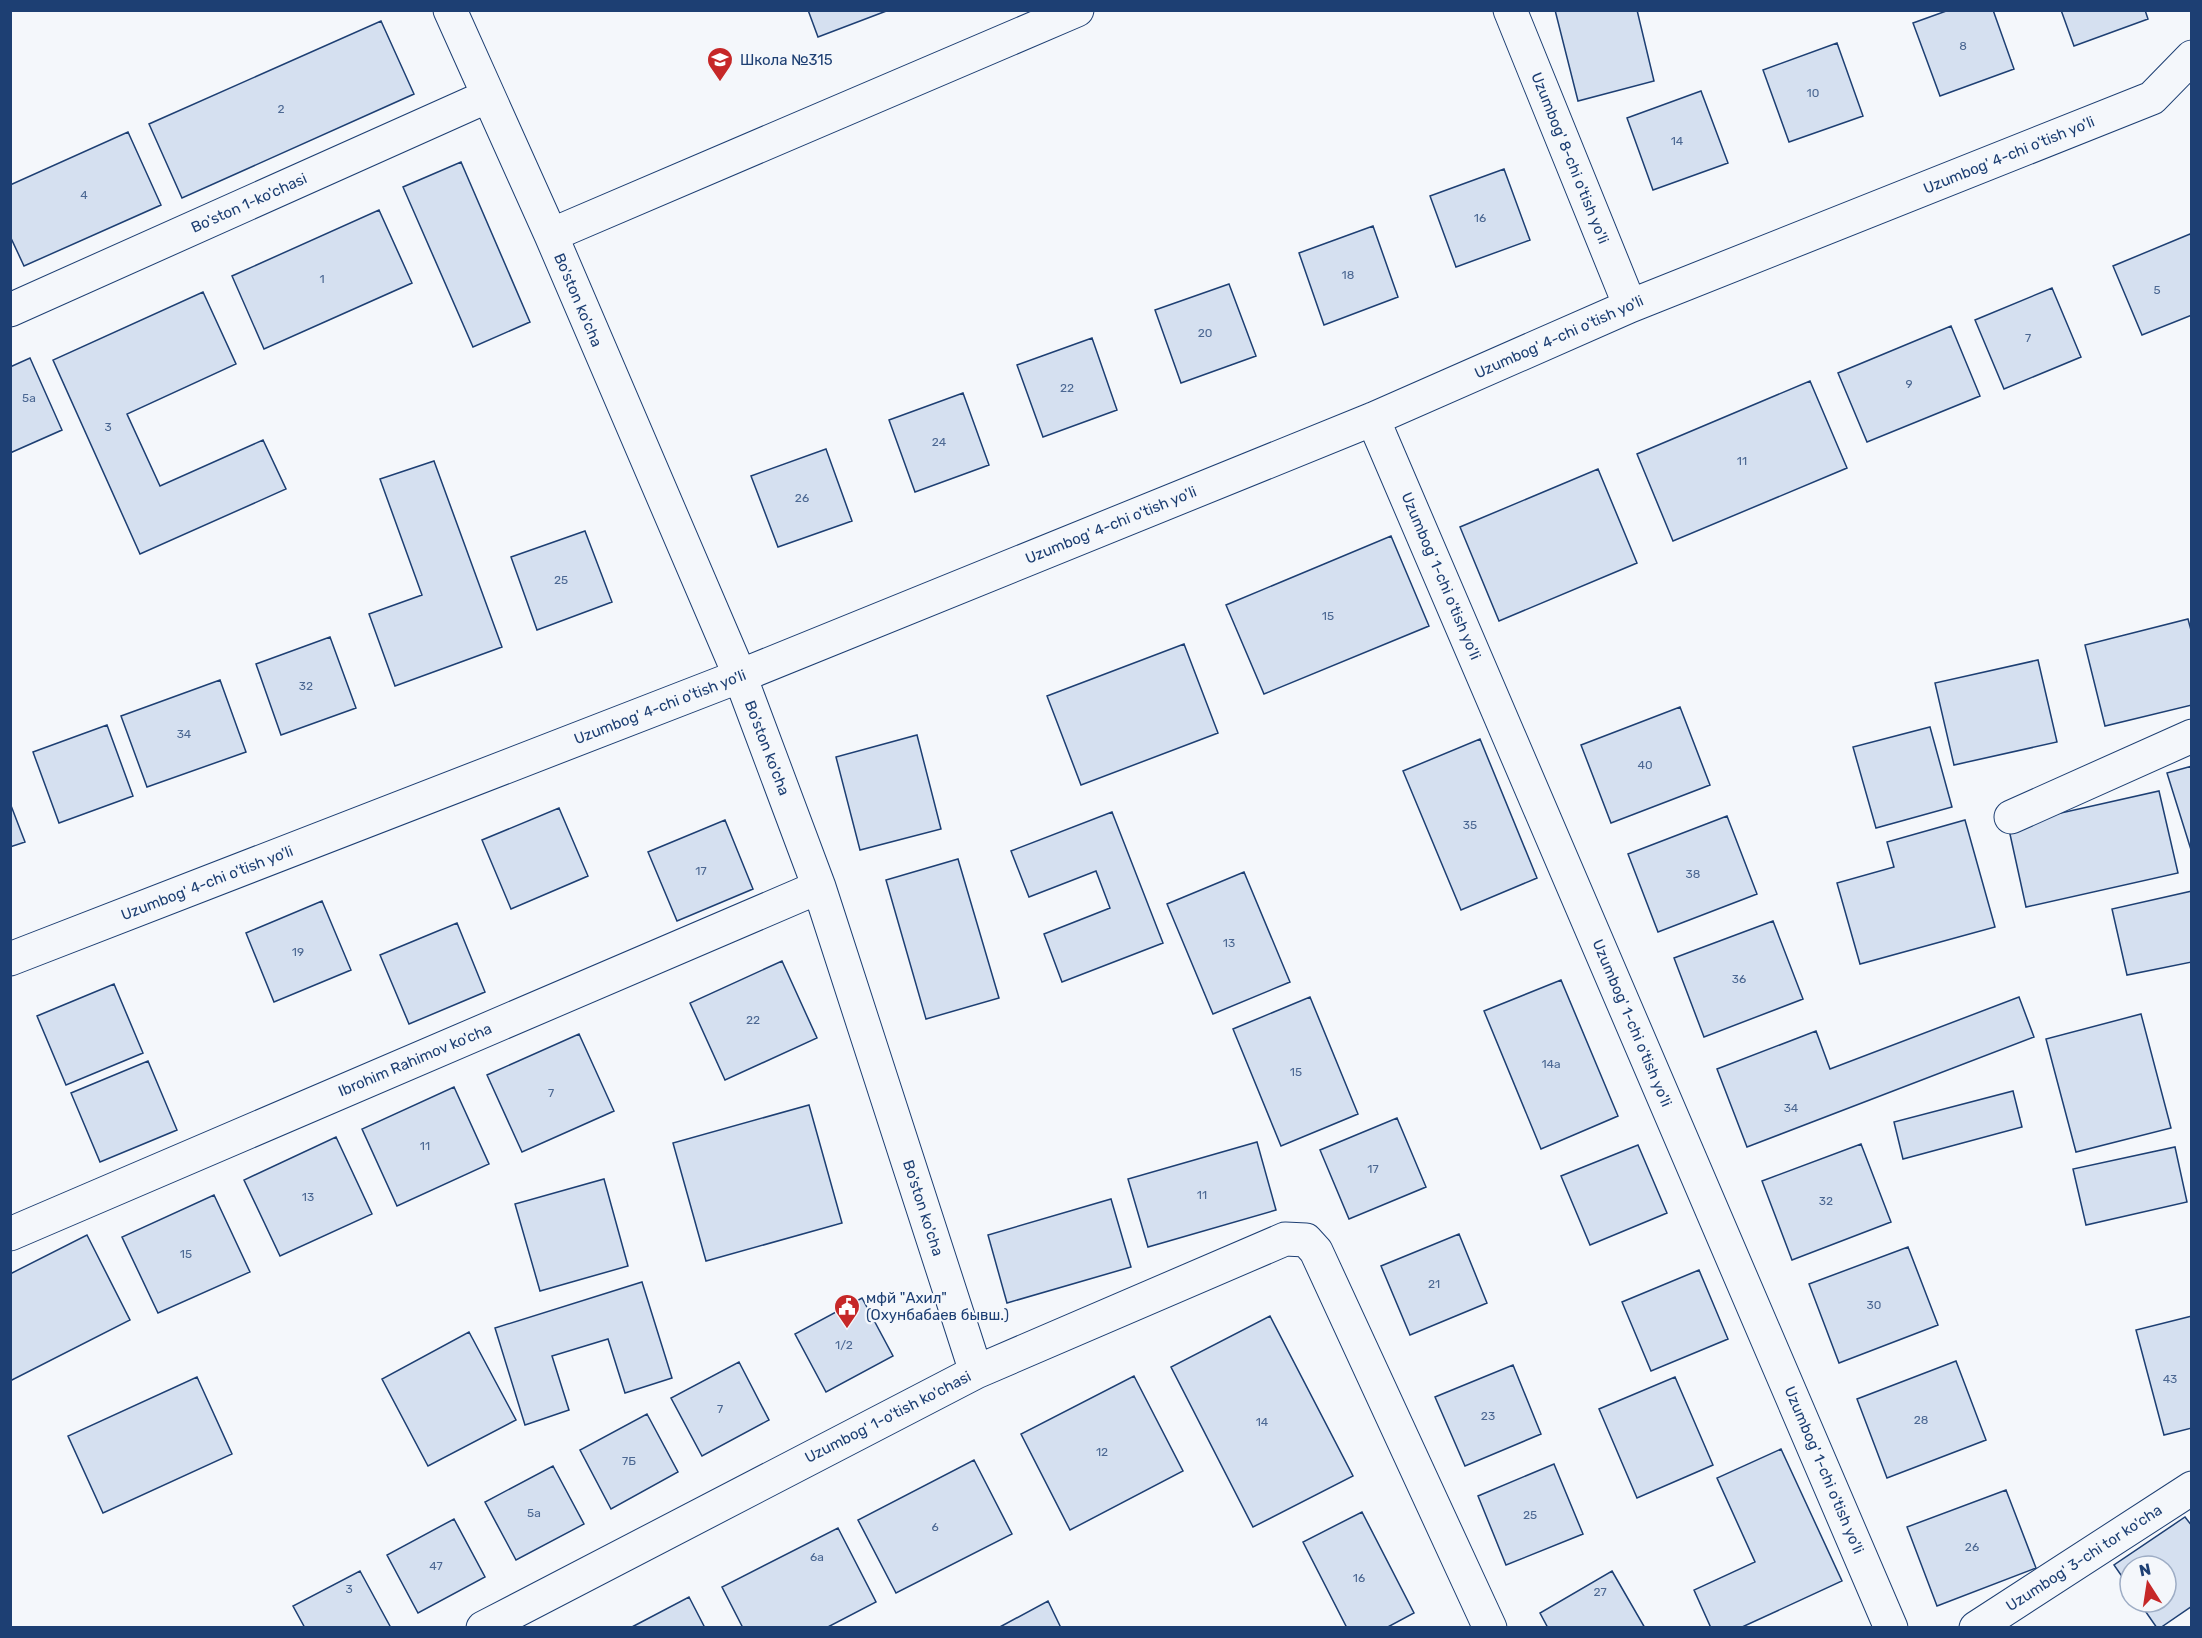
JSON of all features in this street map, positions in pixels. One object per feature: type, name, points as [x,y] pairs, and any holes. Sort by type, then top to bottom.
[{"type":"street","name":"Bo'ston ko'cha","points":[[450,10],[551,235],[740,676],[819,886],[976,1372]]},
{"type":"street","points":[[551,235],[1077,10]]},
{"type":"street","name":"Uzumbog' 8-chi o'tish yo'li","points":[[1510,10],[1630,306]]},
{"type":"street","name":"Uzumbog' 4-chi o'tish yo'li","points":[[10,959],[740,676],[1373,419],[1630,306],[2152,98],[2192,57]]},
{"type":"street","name":"Bo'ston 1-ko'chasi","points":[[10,310],[488,96]]},
{"type":"street","name":"Uzumbog' 1-chi o'tish yo'li","points":[[1373,419],[1891,1628]]},
{"type":"street","points":[[2011,817],[2192,736]]},
{"type":"street","name":"Ibrohim Rahimov ko'cha","points":[[10,1234],[819,886]]},
{"type":"street","name":"Uzumbog' 1-o'tish ko'chasi","points":[[483,1628],[976,1372],[1285,1239],[1306,1239],[1316,1251],[1488,1627]]},
{"type":"street","name":"Uzumbog' 3-chi tor ko'cha","points":[[1976,1628],[2192,1488]]},
{"type":"building","points":[[808,10],[889,10],[818,37]]},
{"type":"building","points":[[1555,10],[1637,10],[1654,81],[1578,101]]},
{"type":"building","points":[[1949,10],[1993,10],[2014,69],[1940,96],[1913,23]]},
{"type":"building","points":[[2061,10],[2145,10],[2148,19],[2074,46]]},
{"type":"building","points":[[381,21],[414,94],[182,198],[149,124]]},
{"type":"building","points":[[1837,43],[1863,116],[1789,142],[1763,70]]},
{"type":"building","points":[[1701,91],[1728,163],[1653,190],[1627,118]]},
{"type":"building","points":[[128,132],[161,205],[24,266],[10,236],[10,185]]},
{"type":"building","points":[[461,162],[530,322],[473,347],[403,187]]},
{"type":"building","points":[[1504,169],[1530,240],[1456,267],[1430,196]]},
{"type":"building","points":[[379,210],[412,283],[264,349],[232,276]]},
{"type":"building","points":[[1373,226],[1398,297],[1324,325],[1299,253]]},
{"type":"building","points":[[2190,234],[2192,238],[2192,315],[2142,335],[2113,266]]},
{"type":"building","points":[[1229,284],[1256,356],[1181,383],[1155,310]]},
{"type":"building","points":[[2052,288],[2081,357],[2004,389],[1975,320]]},
{"type":"building","points":[[203,292],[236,364],[127,414],[160,486],[263,440],[286,489],[140,554],[53,360]]},
{"type":"building","points":[[1951,326],[1980,396],[1867,442],[1838,373]]},
{"type":"building","points":[[1092,338],[1117,410],[1043,437],[1017,365]]},
{"type":"building","points":[[30,358],[62,430],[10,453],[10,367]]},
{"type":"building","points":[[1810,381],[1847,468],[1673,541],[1637,454]]},
{"type":"building","points":[[963,393],[989,465],[915,492],[889,420]]},
{"type":"building","points":[[826,449],[852,521],[778,547],[751,476]]},
{"type":"building","points":[[434,461],[502,647],[395,686],[369,614],[422,595],[380,479]]},
{"type":"building","points":[[1598,469],[1637,563],[1499,621],[1460,527]]},
{"type":"building","points":[[585,531],[612,602],[537,630],[511,557]]},
{"type":"building","points":[[1391,536],[1429,626],[1264,694],[1226,605]]},
{"type":"building","points":[[2188,619],[2192,634],[2192,705],[2105,726],[2085,645]]},
{"type":"building","points":[[330,637],[356,708],[281,735],[256,664]]},
{"type":"building","points":[[1184,644],[1218,733],[1081,785],[1047,696]]},
{"type":"building","points":[[2038,660],[2057,742],[1954,765],[1935,683]]},
{"type":"building","points":[[220,680],[246,752],[147,787],[121,716]]},
{"type":"building","points":[[1680,707],[1710,785],[1611,823],[1581,745]]},
{"type":"building","points":[[107,725],[133,796],[59,823],[33,752]]},
{"type":"building","points":[[1930,727],[1952,807],[1876,828],[1853,747]]},
{"type":"building","points":[[917,735],[941,829],[860,850],[836,757]]},
{"type":"building","points":[[1480,739],[1537,878],[1461,910],[1403,771]]},
{"type":"building","points":[[2192,766],[2192,853],[2167,773]]},
{"type":"building","points":[[2159,791],[2178,873],[2026,907],[2008,825]]},
{"type":"building","points":[[10,803],[25,842],[10,847]]},
{"type":"building","points":[[559,808],[588,876],[511,909],[482,840]]},
{"type":"building","points":[[1112,812],[1163,943],[1062,982],[1044,934],[1110,908],[1096,871],[1029,897],[1011,851]]},
{"type":"building","points":[[1727,816],[1757,894],[1658,932],[1628,854]]},
{"type":"building","points":[[725,820],[753,889],[677,921],[648,852]]},
{"type":"building","points":[[1965,820],[1995,927],[1860,964],[1837,883],[1894,867],[1887,842]]},
{"type":"building","points":[[958,859],[999,998],[926,1019],[886,880]]},
{"type":"building","points":[[1244,872],[1290,982],[1213,1014],[1167,904]]},
{"type":"building","points":[[2192,891],[2192,962],[2127,975],[2112,909]]},
{"type":"building","points":[[322,901],[351,970],[274,1002],[246,933]]},
{"type":"building","points":[[1773,921],[1803,999],[1704,1037],[1674,958]]},
{"type":"building","points":[[457,923],[485,992],[409,1024],[380,955]]},
{"type":"building","points":[[782,961],[817,1038],[725,1080],[690,1003]]},
{"type":"building","points":[[1561,980],[1618,1116],[1541,1149],[1484,1011]]},
{"type":"building","points":[[114,984],[143,1053],[66,1085],[37,1016]]},
{"type":"building","points":[[1310,997],[1358,1114],[1281,1146],[1233,1029]]},
{"type":"building","points":[[2019,997],[2034,1037],[1747,1147],[1717,1069],[1816,1031],[1830,1069]]},
{"type":"building","points":[[2141,1014],[2171,1128],[2076,1152],[2046,1039]]},
{"type":"building","points":[[579,1034],[614,1111],[522,1152],[487,1075]]},
{"type":"building","points":[[148,1061],[177,1130],[100,1162],[71,1093]]},
{"type":"building","points":[[454,1087],[489,1164],[397,1206],[362,1129]]},
{"type":"building","points":[[2013,1091],[2022,1127],[1903,1159],[1894,1122]]},
{"type":"building","points":[[809,1105],[842,1223],[706,1261],[673,1143]]},
{"type":"building","points":[[1397,1118],[1426,1187],[1349,1219],[1320,1150]]},
{"type":"building","points":[[336,1137],[372,1214],[280,1256],[244,1180]]},
{"type":"building","points":[[1257,1142],[1276,1210],[1148,1247],[1128,1179]]},
{"type":"building","points":[[1861,1144],[1891,1222],[1792,1260],[1762,1181]]},
{"type":"building","points":[[1638,1145],[1667,1213],[1590,1245],[1561,1176]]},
{"type":"building","points":[[2175,1147],[2187,1202],[2086,1225],[2073,1169]]},
{"type":"building","points":[[604,1179],[628,1266],[540,1291],[515,1204]]},
{"type":"building","points":[[214,1195],[250,1272],[158,1313],[122,1237]]},
{"type":"building","points":[[1111,1199],[1131,1267],[1007,1303],[988,1235]]},
{"type":"building","points":[[1459,1234],[1487,1303],[1410,1335],[1381,1266]]},
{"type":"building","points":[[87,1235],[130,1320],[10,1381],[10,1274]]},
{"type":"building","points":[[1908,1247],[1938,1325],[1839,1363],[1809,1284]]},
{"type":"building","points":[[1699,1270],[1728,1339],[1651,1371],[1622,1302]]},
{"type":"building","points":[[642,1282],[672,1378],[625,1393],[608,1339],[552,1356],[569,1410],[525,1425],[495,1328]]},
{"type":"building","points":[[862,1298],[893,1356],[826,1392],[795,1334]]},
{"type":"building","points":[[1270,1316],[1353,1476],[1253,1527],[1171,1367]]},
{"type":"building","points":[[2192,1316],[2192,1428],[2164,1435],[2136,1330]]},
{"type":"building","points":[[469,1332],[516,1420],[428,1466],[382,1379]]},
{"type":"building","points":[[1956,1361],[1986,1440],[1887,1478],[1857,1399]]},
{"type":"building","points":[[739,1362],[769,1420],[702,1456],[671,1398]]},
{"type":"building","points":[[1513,1365],[1541,1434],[1465,1466],[1435,1397]]},
{"type":"building","points":[[1134,1376],[1183,1471],[1070,1530],[1021,1434]]},
{"type":"building","points":[[197,1377],[232,1454],[103,1513],[68,1436]]},
{"type":"building","points":[[1675,1377],[1713,1465],[1637,1498],[1599,1409]]},
{"type":"building","points":[[647,1414],[678,1472],[611,1509],[580,1450]]},
{"type":"building","points":[[1781,1449],[1842,1581],[1740,1628],[1711,1628],[1694,1590],[1755,1562],[1717,1478]]},
{"type":"building","points":[[974,1460],[1012,1534],[896,1593],[858,1520]]},
{"type":"building","points":[[1554,1464],[1583,1534],[1506,1565],[1478,1496]]},
{"type":"building","points":[[553,1466],[584,1524],[516,1560],[485,1502]]},
{"type":"building","points":[[2006,1490],[2036,1568],[1937,1606],[1907,1527]]},
{"type":"building","points":[[1362,1512],[1414,1613],[1386,1628],[1347,1628],[1303,1542]]},
{"type":"building","points":[[2185,1517],[2192,1526],[2192,1606],[2157,1628],[2147,1614],[2178,1614],[2178,1554],[2130,1554]]},
{"type":"building","points":[[454,1519],[485,1577],[418,1613],[387,1555]]},
{"type":"building","points":[[838,1528],[876,1602],[826,1628],[743,1628],[722,1587]]},
{"type":"building","points":[[360,1571],[391,1628],[305,1628],[293,1606]]},
{"type":"building","points":[[1612,1571],[1645,1628],[1548,1628],[1540,1613]]},
{"type":"building","points":[[689,1597],[705,1628],[630,1628]]},
{"type":"building","points":[[1048,1601],[1061,1628],[998,1628]]},
{"type":"place","name":"Школа №315","points":[[720,83]]},
{"type":"place","name":"мфй \"Ахил\" (Охунбабаев бывш.)","points":[[847,1330]]}]
